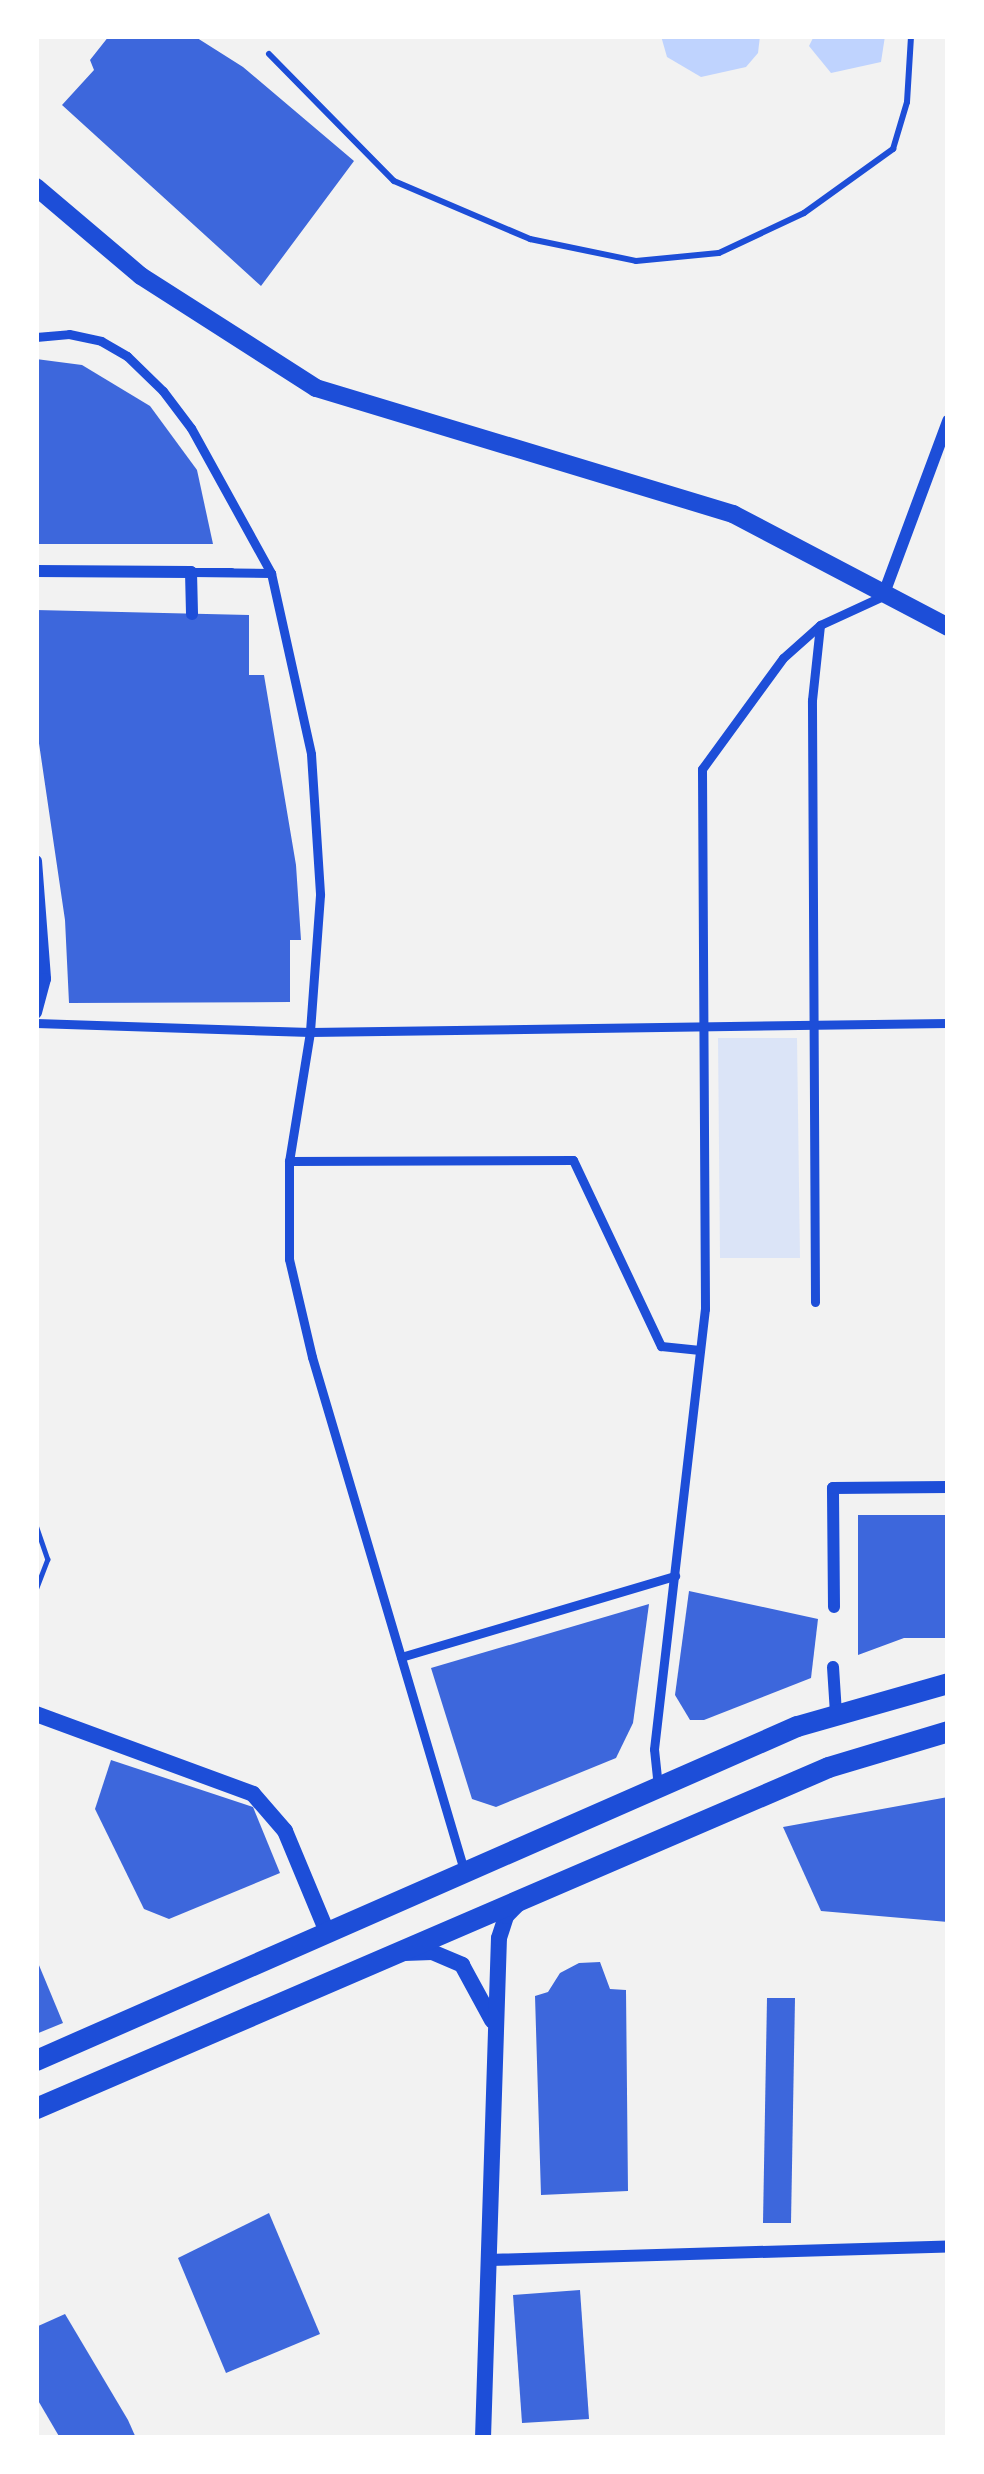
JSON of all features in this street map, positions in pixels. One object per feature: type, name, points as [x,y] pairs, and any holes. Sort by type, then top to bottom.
[{"type":"main road","points":[[36,188],[141,277],[316,388],[733,514],[772,530],[883,596],[948,627]]},
{"type":"main road","points":[[36,2060],[836,1713],[948,1683]]},
{"type":"main road","points":[[36,2108],[828,1767],[948,1731]]},
{"type":"street","points":[[36,335],[101,341],[127,356],[163,391],[191,428],[271,573],[311,754],[320,895],[310,1032],[289,1161],[289,1258],[312,1357],[464,1871]]},
{"type":"street","points":[[658,1787],[654,1749],[705,1310],[701,769],[783,658],[820,625],[883,596],[948,421]]},
{"type":"street","points":[[36,571],[271,573]]},
{"type":"street","points":[[191,572],[230,572]]},
{"type":"street","points":[[191,572],[192,614]]},
{"type":"street","points":[[815,1302],[812,700],[820,625]]},
{"type":"street","points":[[36,861],[45,979],[36,1012]]},
{"type":"street","points":[[36,1023],[310,1032],[948,1023]]},
{"type":"street","points":[[289,1161],[573,1160],[661,1346],[700,1350]]},
{"type":"street","points":[[834,1607],[833,1488],[948,1487]]},
{"type":"street","points":[[401,1658],[675,1576]]},
{"type":"street","points":[[833,1667],[836,1713]]},
{"type":"street","points":[[36,1714],[254,1794],[285,1831],[327,1932]]},
{"type":"street","points":[[483,2438],[500,1930],[523,1900]]},
{"type":"street","points":[[397,1954],[431,1952],[462,1965],[486,2002],[497,2038]]},
{"type":"street","points":[[489,2260],[948,2246]]},
{"type":"lane","points":[[269,54],[394,181],[530,239],[635,261],[719,253],[803,213],[893,149],[908,102],[911,36]]},
{"type":"path","points":[[36,1525],[48,1559],[36,1590]]},
{"type":"shaded area","points":[[718,1038],[797,1038],[800,1258],[720,1258]]},
{"type":"water","points":[[661,36],[760,36],[758,53],[746,67],[701,77],[667,57]]},
{"type":"water","points":[[814,36],[885,36],[881,62],[831,73],[809,46]]},
{"type":"building","points":[[109,36],[194,36],[243,67],[354,161],[261,286],[62,105],[94,70],[90,60]]},
{"type":"building","points":[[36,359],[82,365],[150,406],[197,470],[213,544],[36,544]]},
{"type":"building","points":[[36,610],[249,615],[249,675],[264,675],[296,865],[301,940],[290,940],[290,1002],[69,1003],[65,920],[36,723]]},
{"type":"building","points":[[858,1515],[948,1515],[948,1638],[904,1638],[858,1655]]},
{"type":"building","points":[[689,1591],[818,1619],[811,1678],[704,1720],[690,1720],[675,1695]]},
{"type":"building","points":[[649,1604],[633,1723],[616,1758],[496,1807],[472,1799],[431,1668]]},
{"type":"building","points":[[111,1760],[253,1807],[280,1873],[169,1919],[144,1909],[95,1809]]},
{"type":"building","points":[[948,1797],[948,1922],[821,1911],[783,1827]]},
{"type":"building","points":[[36,1958],[63,2023],[36,2034]]},
{"type":"building","points":[[600,1962],[610,1989],[626,1990],[628,2191],[541,2195],[535,1996],[548,1992],[560,1973],[579,1963]]},
{"type":"building","points":[[767,1998],[795,1998],[791,2223],[763,2223]]},
{"type":"building","points":[[269,2213],[320,2334],[226,2373],[178,2258]]},
{"type":"building","points":[[580,2290],[589,2419],[522,2423],[513,2295]]},
{"type":"building","points":[[65,2314],[136,2438],[60,2438],[36,2397],[36,2327]]}]
